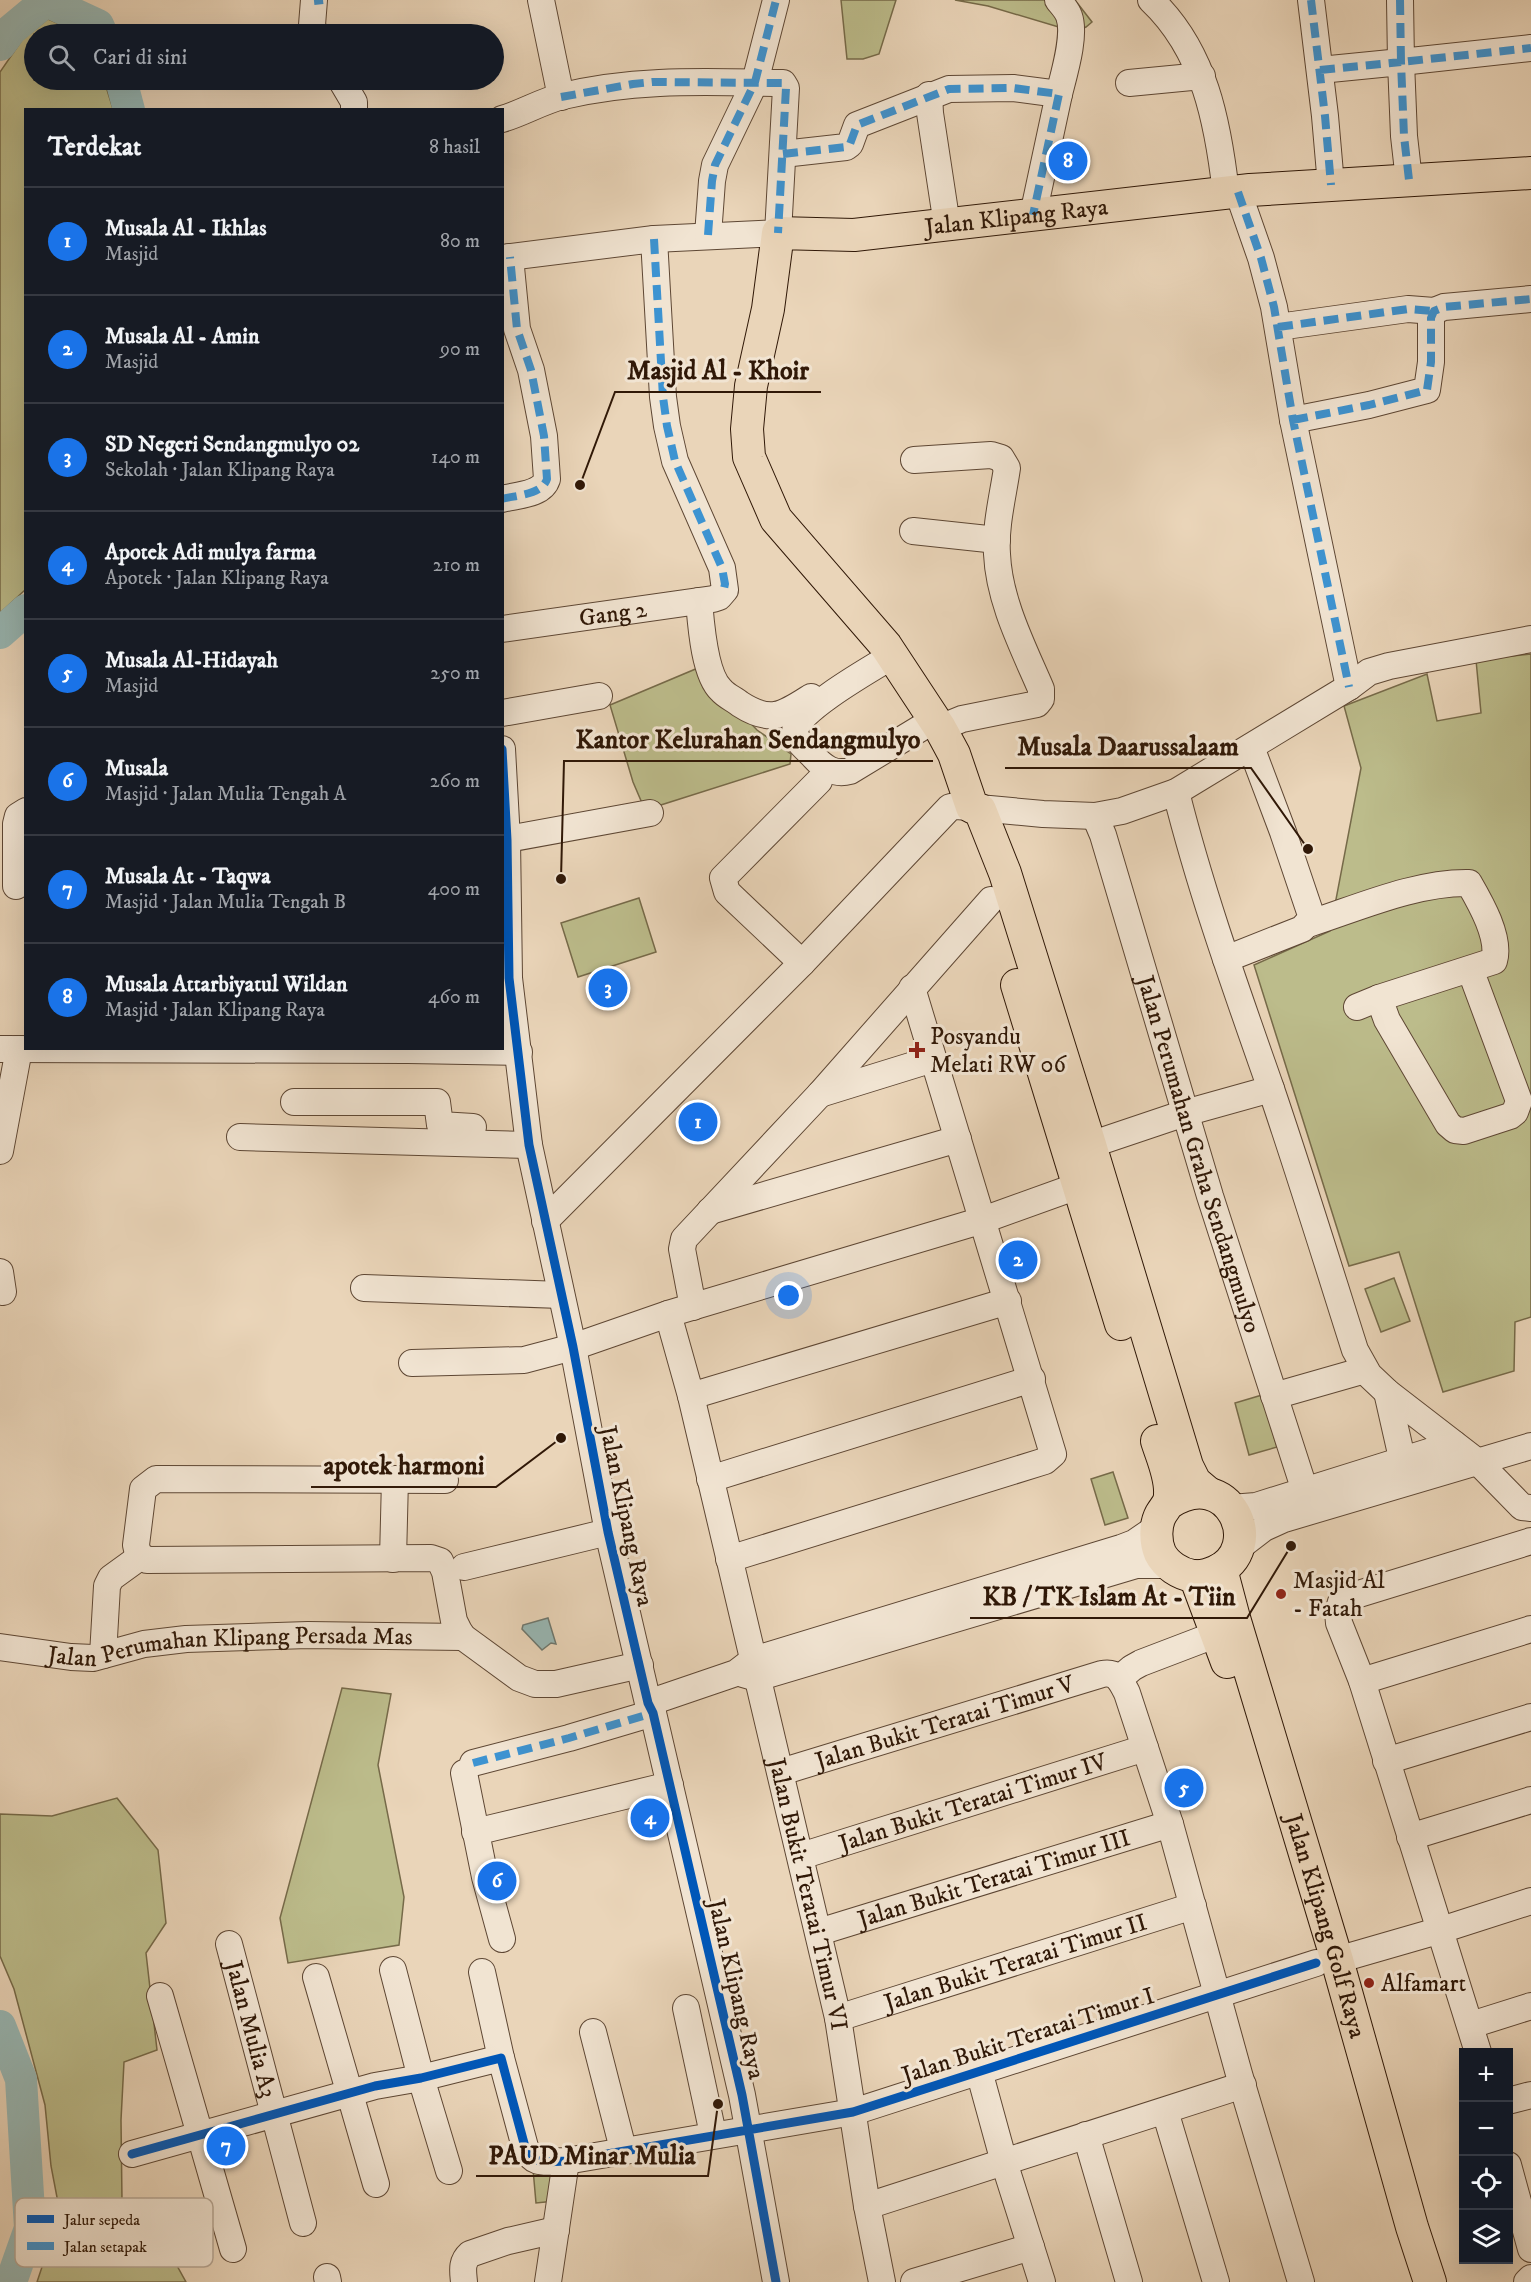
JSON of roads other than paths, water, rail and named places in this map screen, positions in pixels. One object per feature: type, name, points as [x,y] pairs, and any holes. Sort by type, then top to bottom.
[{"type":"main road","name":"Jalan Klipang Raya","points":[[778,233],[854,235],[1232,193],[1531,173]]},
{"type":"main road","points":[[778,233],[768,309],[751,386],[747,429],[749,457],[760,487],[781,526],[889,651],[937,724],[954,754],[972,807]]},
{"type":"main road","points":[[972,807],[966,815],[991,900],[1015,942],[1090,1144],[1089,1182],[1169,1480],[1156,1541],[1161,1554],[1206,1565],[1239,1527],[1220,1500],[1196,1482],[1186,1466],[1089,1182],[1015,942],[1005,873],[980,810],[972,807]]},
{"type":"main road","points":[[1163,1515],[1181,1496],[1195,1492],[1220,1500]]},
{"type":"main road","name":"Jalan Klipang Golf Raya","points":[[1206,1565],[1217,1634],[1299,1869]]},
{"type":"main road","name":"Jalan Klipang Golf Raya","points":[[1206,1565],[1234,1618],[1299,1869],[1326,1961],[1430,2282]]},
{"type":"main road","name":"Jalan Klipang Golf Raya","points":[[1326,1961],[1409,2282]]},
{"type":"street","points":[[312,24],[317,0]]},
{"type":"street","points":[[541,0],[561,97]]},
{"type":"street","points":[[708,235],[715,165],[754,82],[776,0]]},
{"type":"street","points":[[1033,215],[1066,67],[1071,25],[1068,13],[1058,0]]},
{"type":"street","points":[[1151,0],[1186,44],[1202,76],[1216,121],[1232,193],[1261,258],[1278,327],[1293,420],[1349,687]]},
{"type":"street","points":[[1311,0],[1320,70],[1330,185]]},
{"type":"street","points":[[1400,0],[1404,136],[1409,180]]},
{"type":"street","points":[[1320,70],[1531,48]]},
{"type":"street","points":[[1130,82],[1202,76]]},
{"type":"street","points":[[504,118],[561,97],[633,84],[783,83],[786,88],[778,233]]},
{"type":"street","points":[[783,154],[846,147],[850,144],[857,125],[949,88],[1013,88],[1059,94]]},
{"type":"street","points":[[347,90],[354,102],[354,108]]},
{"type":"street","points":[[929,95],[947,225]]},
{"type":"street","name":"Jalan Klipang Raya","points":[[506,257],[654,238],[778,233]]},
{"type":"street","name":"Gang 2","points":[[504,629],[699,601],[717,598],[723,593],[725,584],[722,568],[675,461],[668,426],[663,397],[654,238]]},
{"type":"street","points":[[504,498],[538,490],[544,486],[547,479],[544,436],[531,370],[517,329],[506,257]]},
{"type":"street","points":[[1278,327],[1408,309],[1434,311],[1444,307],[1531,299]]},
{"type":"street","points":[[1293,420],[1369,405],[1427,390],[1431,362],[1431,318],[1434,311]]},
{"type":"street","points":[[889,651],[804,716],[797,725],[795,733],[797,739],[831,771],[843,773],[850,771],[937,724],[1037,704],[1041,699],[1041,689],[1007,605],[997,557],[997,540],[1007,468],[1001,458],[991,455],[914,460]]},
{"type":"street","points":[[913,531],[997,540]]},
{"type":"street","points":[[699,601],[705,651],[717,685],[722,691],[761,715],[771,716],[785,713],[889,651]]},
{"type":"street","points":[[544,1221],[802,963],[950,807],[1095,816],[1122,811],[1176,792],[1349,687],[1369,672],[1389,666],[1531,639]]},
{"type":"street","points":[[504,713],[598,696]]},
{"type":"street","points":[[1251,747],[1312,915],[1308,924]]},
{"type":"street","points":[[802,963],[727,892],[723,878],[819,781]]},
{"type":"street","points":[[1176,792],[1201,883],[1271,1089],[1355,1350],[1365,1370],[1387,1392],[1479,1462],[1526,1508],[1531,1531]]},
{"type":"street","name":"Jalan Klipang Raya","points":[[504,810],[506,978],[519,1052],[528,1137],[544,1221],[573,1347],[608,1532],[670,1785],[749,2131],[776,2282]]},
{"type":"street","points":[[14,886],[16,824],[18,816],[24,812]]},
{"type":"street","points":[[505,840],[650,813]]},
{"type":"street","name":"Jalan Perumahan Graha Sendangmulyo","points":[[1095,816],[1103,835],[1185,1113],[1305,1491]]},
{"type":"street","points":[[1226,959],[1292,933],[1308,924],[1410,892],[1446,883],[1468,883],[1487,917],[1497,952],[1494,960],[1368,1002],[1387,1020],[1448,1124],[1455,1130],[1464,1131],[1510,1116],[1515,1112],[1519,1101],[1470,969]]},
{"type":"street","points":[[693,1307],[682,1244],[684,1239],[820,1094],[991,900]]},
{"type":"street","points":[[729,1559],[1048,1460],[1053,1454],[912,988]]},
{"type":"street","points":[[0,1150],[9,1049],[24,1049]]},
{"type":"street","points":[[179,1050],[519,1052]]},
{"type":"street","points":[[820,1094],[933,1059]]},
{"type":"street","points":[[1090,1144],[1185,1113],[1271,1089]]},
{"type":"street","points":[[294,1101],[437,1102],[440,1125],[528,1137]]},
{"type":"street","points":[[240,1137],[528,1137]]},
{"type":"street","points":[[710,1211],[958,1139]]},
{"type":"street","points":[[412,1363],[524,1360],[573,1347],[668,1314],[983,1220],[1089,1182]]},
{"type":"street","points":[[364,1288],[561,1294]]},
{"type":"street","points":[[691,1396],[1008,1301]]},
{"type":"street","name":"Jalan Bukit Teratai Timur VI","points":[[668,1314],[691,1396],[729,1559],[749,1670],[781,1772],[819,1932],[838,2018],[867,2206],[882,2282]]},
{"type":"street","points":[[1274,1396],[1365,1370]]},
{"type":"street","points":[[710,1479],[1032,1379]]},
{"type":"street","points":[[1387,1392],[1405,1472]]},
{"type":"street","points":[[749,1670],[1136,1565],[1206,1565],[1264,1528],[1405,1472],[1454,1444]]},
{"type":"street","points":[[1220,1500],[1256,1506],[1305,1491],[1405,1472],[1479,1462],[1531,1446]]},
{"type":"street","points":[[444,1480],[156,1479],[143,1489],[136,1545],[140,1557],[147,1560],[431,1558],[440,1561],[445,1572],[454,1621],[463,1637],[519,1678],[535,1684],[556,1683],[640,1665]]},
{"type":"street","points":[[393,1559],[395,1479]]},
{"type":"street","points":[[502,1939],[475,1832],[468,1768],[570,1738],[749,1670],[1121,1548],[1134,1543],[1163,1515]]},
{"type":"street","points":[[464,1567],[608,1532]]},
{"type":"street","points":[[1477,2048],[1362,1681],[1339,1623],[1338,1612],[1344,1599],[1531,1541]]},
{"type":"street","points":[[103,1655],[107,1586],[111,1578],[140,1557]]},
{"type":"street","points":[[1362,1681],[1531,1629]]},
{"type":"street","name":"Jalan Bukit Teratai Timur V","points":[[781,1772],[1114,1676],[1141,1663],[1217,1634]]},
{"type":"street","name":"Jalan Perumahan Klipang Persada Mas","points":[[0,1647],[71,1657],[103,1655],[144,1644],[186,1639],[308,1635],[463,1637]]},
{"type":"street","points":[[1114,1676],[1127,1693],[1170,1824],[1301,2282]]},
{"type":"street","points":[[1386,1761],[1531,1717]]},
{"type":"street","name":"Jalan Bukit Teratai Timur IV","points":[[801,1856],[1145,1748]]},
{"type":"street","points":[[475,1832],[670,1785]]},
{"type":"street","points":[[1410,1837],[1531,1800]]},
{"type":"street","name":"Jalan Bukit Teratai Timur III","points":[[819,1932],[1170,1824]]},
{"type":"street","name":"Jalan Bukit Teratai Timur I","points":[[501,2058],[525,2147],[532,2160],[566,2161],[623,2149],[713,2134],[749,2131],[853,2112],[1326,1961],[1441,1930],[1531,1901]]},
{"type":"street","name":"Jalan Bukit Teratai Timur II","points":[[838,2018],[1193,1906]]},
{"type":"street","name":"Jalan Mulia A3","points":[[229,1944],[303,2223]]},
{"type":"street","points":[[393,1970],[421,2078],[449,2171]]},
{"type":"street","points":[[132,2154],[375,2086],[421,2078],[501,2058],[482,1972]]},
{"type":"street","points":[[316,1977],[348,2094],[376,2184]]},
{"type":"street","points":[[160,1996],[232,2249]]},
{"type":"street","points":[[1471,2025],[1531,2006]]},
{"type":"street","points":[[687,2008],[713,2134]]},
{"type":"street","points":[[593,2032],[623,2149]]},
{"type":"street","points":[[979,2071],[1004,2162],[1042,2282]]},
{"type":"street","points":[[867,2206],[1243,2085]]},
{"type":"street","points":[[1513,2101],[1531,2095]]},
{"type":"street","points":[[1165,2111],[1216,2282]]},
{"type":"street","points":[[1086,2134],[1129,2282]]},
{"type":"street","points":[[548,2282],[566,2161]]},
{"type":"street","points":[[1513,2171],[1523,2189],[1531,2249]]},
{"type":"street","points":[[464,2282],[463,2264],[465,2258],[470,2254],[508,2241],[556,2230]]},
{"type":"street","points":[[914,2282],[1031,2247]]},
{"type":"street","points":[[1527,2282],[1531,2278]]},
{"type":"water","points":[[548,1618],[556,1644],[551,1643],[542,1650],[522,1629],[523,1625]]},
{"type":"waterway","points":[[0,45],[11,30],[46,1],[96,24]]},
{"type":"waterway","points":[[124,90],[128,108]]},
{"type":"waterway","points":[[0,633],[24,612]]},
{"type":"waterway","points":[[0,2026],[21,2079],[28,2198]]},
{"type":"waterway","points":[[11,2282],[16,2267]]},
{"type":"place","name":"Musala Attarbiyatul Wildan","points":[[1068,161]]},
{"type":"place","name":"Masjid Al - Khoir","points":[[580,485]]},
{"type":"place","name":"Musala Daarussalaam","points":[[1308,849]]},
{"type":"place","name":"Kantor Kelurahan Sendangmulyo","points":[[561,879]]},
{"type":"place","name":"SD Negeri Sendangmulyo 02","points":[[608,988]]},
{"type":"place","name":"Posyandu Melati RW 06","points":[[917,1050]]},
{"type":"place","name":"Musala Al - Ikhlas","points":[[698,1122]]},
{"type":"place","name":"Musala Al - Amin","points":[[1018,1260]]},
{"type":"place","name":"apotek harmoni","points":[[561,1438]]},
{"type":"place","name":"KB / TK Islam At - Tiin","points":[[1291,1546]]},
{"type":"place","name":"Masjid Al - Fatah","points":[[1281,1594]]},
{"type":"place","name":"Musala Al-Hidayah","points":[[1184,1788]]},
{"type":"place","name":"Apotek Adi mulya farma","points":[[650,1818]]},
{"type":"place","name":"Musala","points":[[497,1881]]},
{"type":"place","name":"Alfamart","points":[[1369,1983]]},
{"type":"place","name":"PAUD Minar Mulia","points":[[718,2104]]},
{"type":"place","name":"Musala At - Taqwa","points":[[226,2146]]}]
